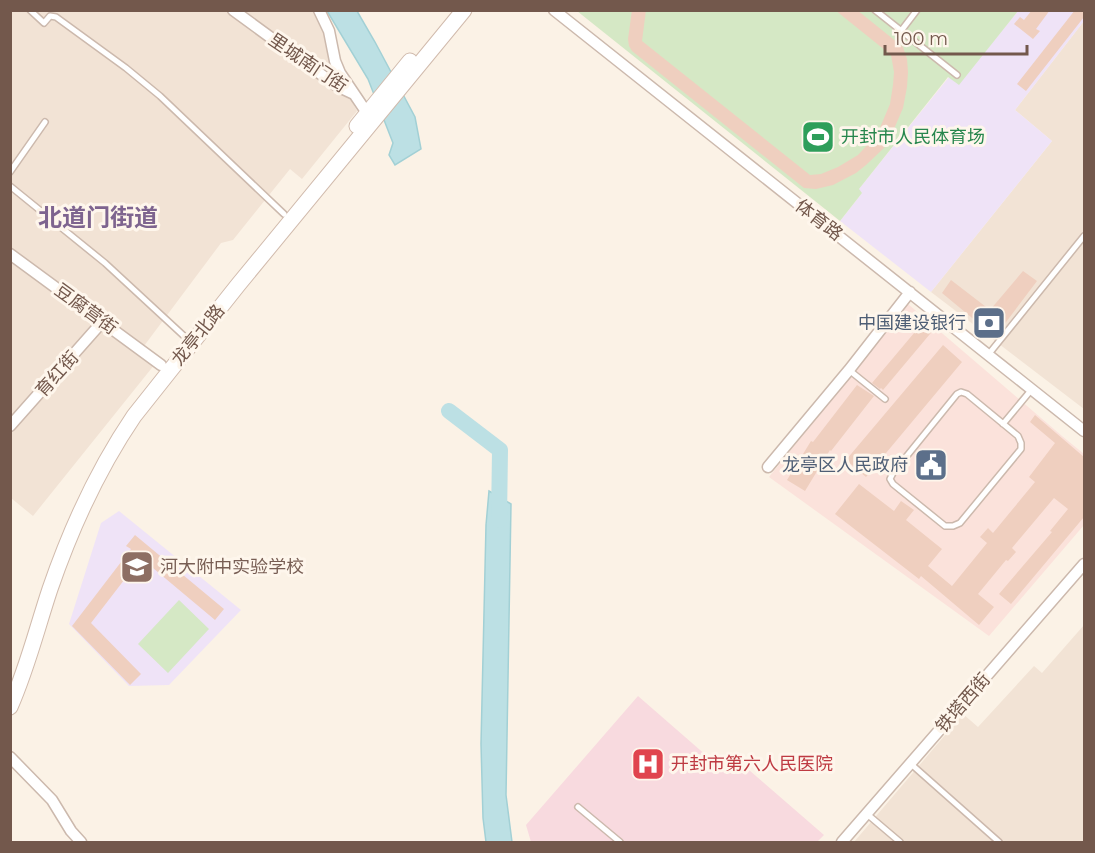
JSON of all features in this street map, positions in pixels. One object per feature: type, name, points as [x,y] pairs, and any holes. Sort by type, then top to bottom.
[{"type":"main road","name":"龙亭北路","points":[[404,77],[451,10]]},
{"type":"main road","name":"龙亭北路","points":[[10,682],[69,513],[93,462],[125,410],[284,214],[464,10]]},
{"type":"main road","name":"龙亭北路","points":[[10,706],[21,684],[51,586],[78,517],[102,467],[123,432],[373,112]]},
{"type":"street","name":"里城南门街","points":[[233,10],[337,86],[354,94]]},
{"type":"street","points":[[319,10],[329,31],[340,73],[354,94],[373,112]]},
{"type":"street","name":"体育路","points":[[554,10],[1084,430]]},
{"type":"street","name":"豆腐营街","points":[[10,254],[161,365]]},
{"type":"street","points":[[768,468],[910,292]]},
{"type":"street","name":"育红街","points":[[10,426],[103,321]]},
{"type":"street","name":"铁塔西街","points":[[842,843],[1084,564]]},
{"type":"street","points":[[10,757],[52,800],[81,843]]},
{"type":"lane","points":[[30,10],[44,22],[50,16],[56,17],[126,68],[160,96],[284,214]]},
{"type":"lane","points":[[874,10],[957,75]]},
{"type":"lane","points":[[901,31],[917,10]]},
{"type":"lane","points":[[10,172],[45,122]]},
{"type":"lane","points":[[10,186],[105,263],[184,336]]},
{"type":"lane","points":[[988,355],[1084,236]]},
{"type":"lane","points":[[849,370],[885,399]]},
{"type":"lane","points":[[1004,424],[1032,389]]},
{"type":"lane","points":[[961,392],[967,394],[1004,424],[1018,436],[1021,449],[960,523],[953,526],[945,525],[893,484],[890,479],[957,394],[961,392]]},
{"type":"lane","points":[[910,764],[999,843]]},
{"type":"lane","points":[[578,807],[620,843]]},
{"type":"lane","points":[[867,814],[900,843]]},
{"type":"shaded area","points":[[11,11],[313,11],[326,34],[334,67],[357,111],[302,179],[290,169],[233,240],[221,243],[144,346],[159,359],[33,516],[11,498]]},
{"type":"shaded area","points":[[1018,11],[1084,11],[1084,21],[1015,110],[1052,141],[931,292],[840,221],[862,193],[858,190],[949,77],[959,84]]},
{"type":"shaded area","points":[[1084,21],[1084,409],[931,292],[1052,141],[1015,110]]},
{"type":"shaded area","name":"龙亭区人民政府","points":[[908,304],[1084,454],[1084,525],[989,636],[769,477]]},
{"type":"shaded area","name":"河大附中实验学校","points":[[119,511],[241,610],[169,685],[129,686],[69,624],[101,523]]},
{"type":"shaded area","points":[[1084,625],[1084,842],[854,842],[963,714],[978,727],[1034,666],[1042,673]]},
{"type":"shaded area","name":"开封市第六人民医院","points":[[638,696],[723,770],[734,757],[824,835],[817,842],[531,842],[526,825]]},
{"type":"green space","name":"开封市人民体育场","points":[[577,11],[1018,11],[959,85],[948,77],[859,189],[862,193],[840,221]]},
{"type":"green space","points":[[179,600],[209,629],[168,673],[138,644]]},
{"type":"water","points":[[327,11],[357,11],[415,117],[421,149],[395,165],[389,155],[393,143],[368,79]]},
{"type":"water","points":[[489,491],[511,504],[506,795],[512,842],[486,842],[483,818],[481,744],[486,525]]},
{"type":"building","points":[[632,10],[646,10],[642,41],[810,175],[821,174],[838,167],[858,155],[873,139],[890,104],[893,85],[894,72],[891,55],[835,10],[857,10],[903,47],[908,72],[903,108],[884,148],[866,165],[833,185],[816,189],[804,188],[632,51],[628,39]]},
{"type":"building","points":[[1032,10],[1050,10],[1036,29],[1040,31],[1033,39],[1014,24],[1020,17],[1024,20]]},
{"type":"building","points":[[1075,10],[1081,10],[1084,17],[1026,91],[1017,84]]},
{"type":"building","points":[[1023,271],[1037,281],[1003,326],[983,327],[942,293],[951,280],[990,310]]},
{"type":"building","points":[[925,320],[935,328],[883,390],[880,389],[872,383]]},
{"type":"building","points":[[943,345],[962,362],[866,477],[846,460]]},
{"type":"building","points":[[857,385],[874,396],[830,450],[805,491],[787,480],[811,441],[813,442]]},
{"type":"building","points":[[1035,415],[1084,457],[1084,517],[1011,604],[999,594],[1052,532],[1050,531],[1068,509],[1054,498],[1012,548],[1016,552],[1008,561],[1006,560],[978,594],[994,607],[979,625],[921,576],[919,579],[835,514],[859,484],[894,511],[901,501],[914,510],[906,520],[942,549],[928,566],[952,586],[987,543],[980,537],[988,528],[993,533],[1035,482],[1029,477],[1055,443],[1030,422]]},
{"type":"building","points":[[135,535],[224,609],[215,620],[141,558],[91,623],[141,674],[130,685],[72,626],[131,549],[126,546]]},
{"type":"waterway","points":[[449,411],[500,450],[499,520]]},
{"type":"place","name":"开封市人民体育场","points":[[818,137]]},
{"type":"place","name":"中国建设银行","points":[[989,323]]},
{"type":"place","name":"龙亭区人民政府","points":[[931,465]]},
{"type":"place","name":"河大附中实验学校","points":[[137,567]]},
{"type":"place","name":"开封市第六人民医院","points":[[648,764]]},
{"type":"district","name":"北道门街道","points":[[98,217]]}]
